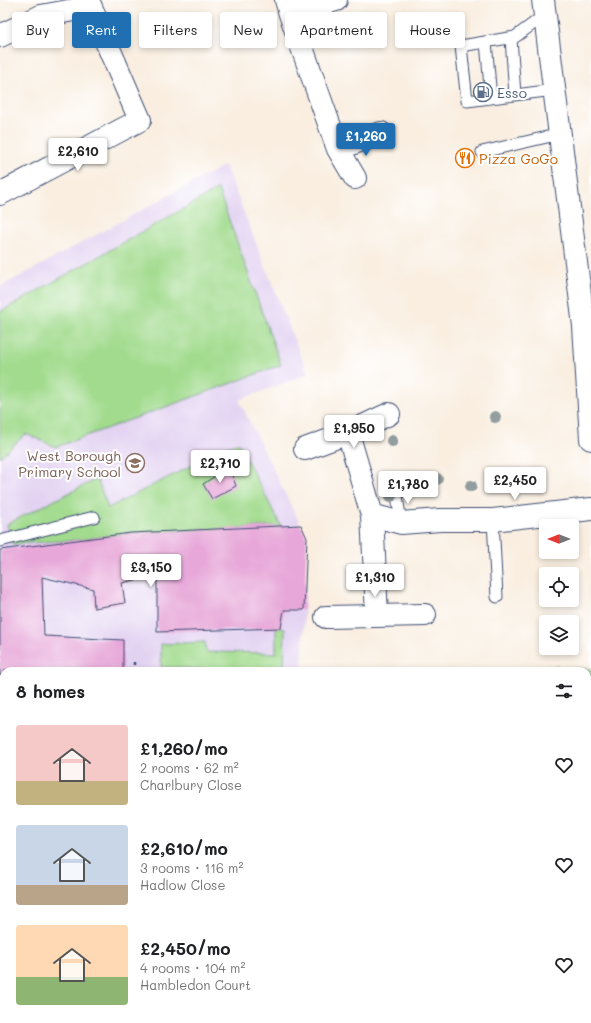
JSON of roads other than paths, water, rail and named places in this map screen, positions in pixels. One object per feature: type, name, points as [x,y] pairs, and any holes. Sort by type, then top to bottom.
[{"type":"street","points":[[336,0],[288,7],[338,150],[355,178]]},
{"type":"street","points":[[0,36],[41,16],[89,3],[140,120],[0,194]]},
{"type":"street","points":[[544,8],[560,134],[588,326],[591,439]]},
{"type":"street","points":[[338,150],[382,133]]},
{"type":"street","points":[[305,449],[348,433],[389,414]]},
{"type":"street","points":[[348,433],[372,515],[377,615]]},
{"type":"street","points":[[372,515],[401,523],[440,520],[493,520],[591,509]]},
{"type":"street","points":[[326,617],[424,615]]},
{"type":"lane","points":[[544,8],[516,37],[461,46],[467,101],[554,90]]},
{"type":"lane","points":[[511,38],[515,95]]},
{"type":"lane","points":[[486,42],[491,98]]},
{"type":"lane","points":[[482,152],[560,134]]},
{"type":"lane","points":[[396,490],[401,523]]},
{"type":"lane","points":[[0,541],[94,518]]},
{"type":"lane","points":[[493,520],[497,597]]},
{"type":"place","name":"Esso","points":[[483,92]]},
{"type":"place","name":"Pizza GoGo","points":[[465,158]]},
{"type":"place","name":"West Borough Primary School","points":[[135,463]]}]
